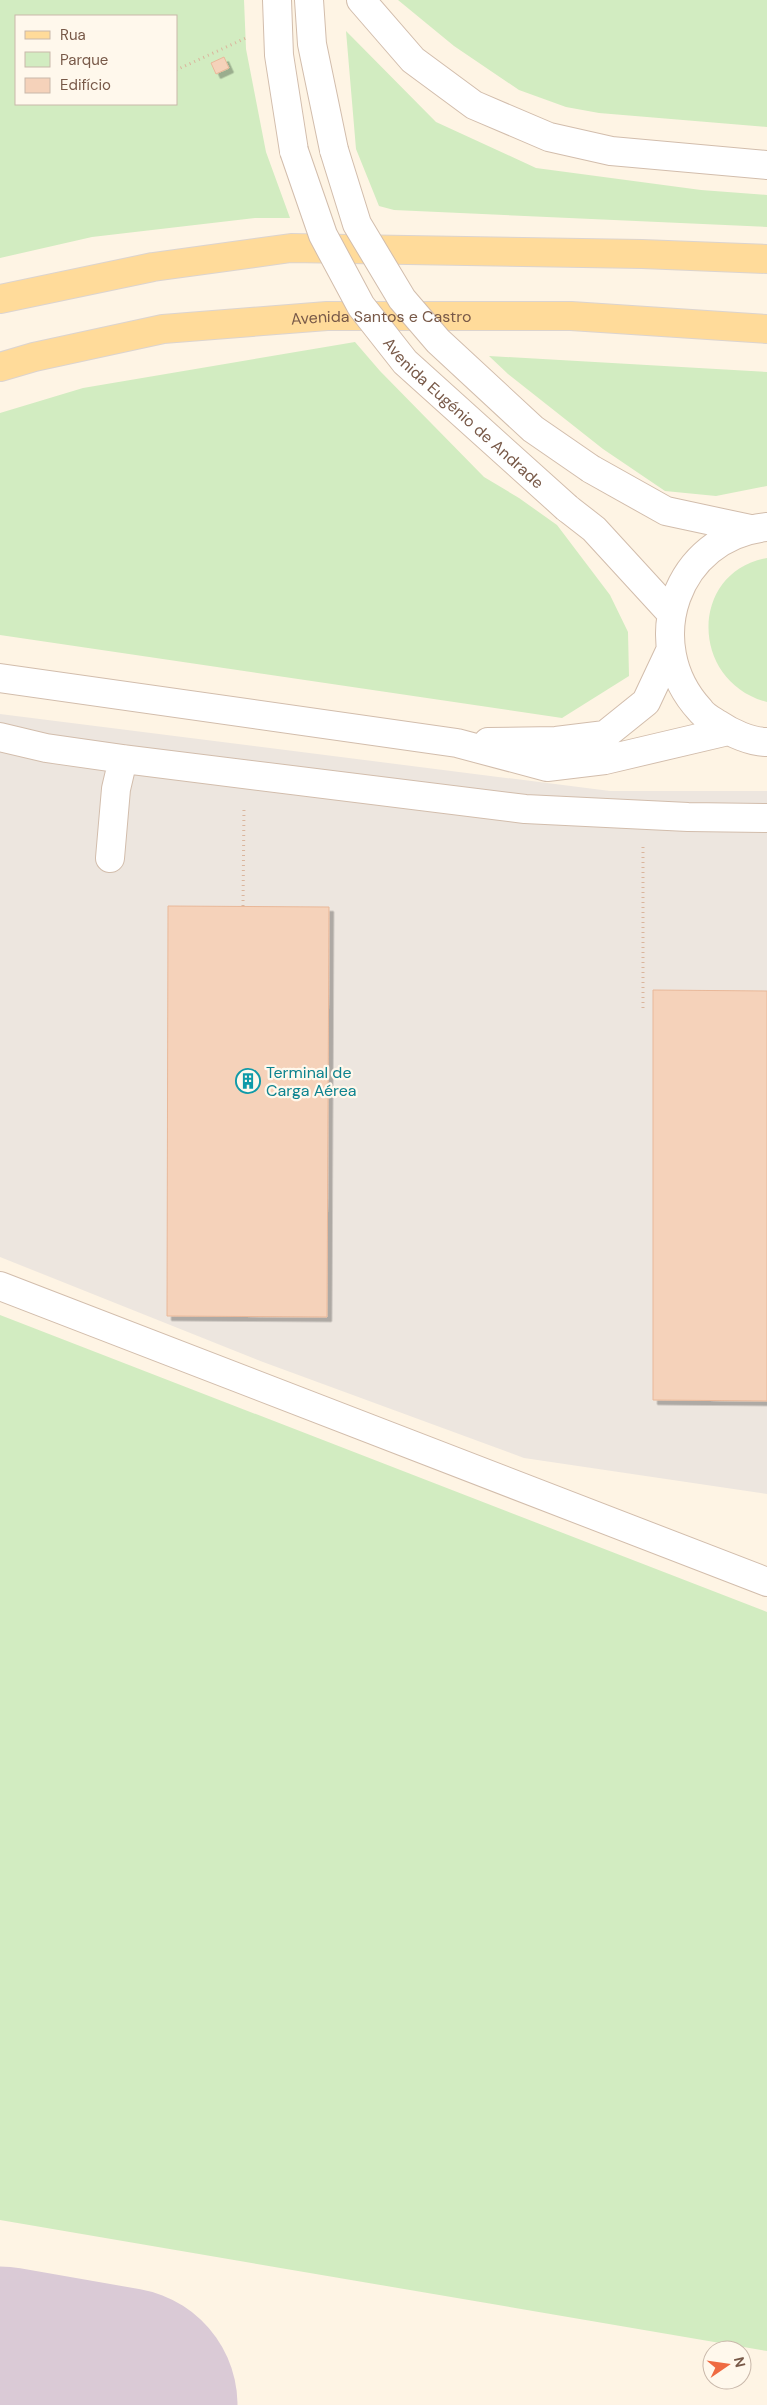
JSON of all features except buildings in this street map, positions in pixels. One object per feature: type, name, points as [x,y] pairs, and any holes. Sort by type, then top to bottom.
[{"type":"main road","points":[[0,299],[153,268],[292,248],[642,254],[767,259]]},
{"type":"main road","name":"Avenida Santos e Castro","points":[[0,367],[164,329],[327,316],[571,316],[767,329]]},
{"type":"street","name":"Avenida Eugénio de Andrade","points":[[309,0],[312,44],[334,150],[356,224],[402,299],[438,341],[534,429],[591,470],[666,511],[759,528]]},
{"type":"street","points":[[361,0],[413,60],[474,104],[549,138],[611,151],[767,165]]},
{"type":"street","name":"Avenida Eugénio de Andrade","points":[[278,11],[279,55],[294,151],[323,235],[361,306],[405,362],[567,508],[594,529],[671,613]]},
{"type":"street","points":[[759,528],[722,540],[699,559],[681,584],[671,613],[670,651],[681,683],[700,711],[728,731],[760,742],[767,742]]},
{"type":"street","points":[[457,743],[556,741],[604,735],[646,702],[670,651]]},
{"type":"street","points":[[0,678],[457,743],[547,767],[605,760],[728,731]]},
{"type":"street","points":[[0,737],[46,748],[123,759],[525,809],[688,817],[767,818]]},
{"type":"street","points":[[0,748],[46,748]]},
{"type":"street","points":[[110,858],[116,789],[123,759]]},
{"type":"street","points":[[0,1286],[767,1582]]},
{"type":"path","points":[[178,69],[278,11]]},
{"type":"path","points":[[243,906],[244,805],[254,807]]},
{"type":"path","points":[[633,846],[652,846]]},
{"type":"path","points":[[643,846],[644,1009]]},
{"type":"shaded area","points":[[0,714],[610,791],[767,791],[767,1494],[524,1458],[263,1362],[0,1257]]},
{"type":"green space","points":[[0,0],[244,0],[246,49],[266,152],[290,218],[255,218],[92,237],[0,258]]},
{"type":"green space","points":[[398,0],[767,0],[767,127],[599,113],[566,107],[519,90],[454,46]]},
{"type":"green space","points":[[346,31],[436,122],[536,168],[701,190],[767,195],[767,227],[394,210],[379,206],[356,149]]},
{"type":"green space","points":[[355,342],[380,371],[484,477],[519,498],[557,525],[610,595],[628,632],[629,676],[562,718],[0,635],[0,413],[83,388]]},
{"type":"green space","points":[[489,356],[767,372],[767,486],[716,496],[665,491],[603,449],[508,374]]},
{"type":"green space","points":[[767,558],[767,702],[741,690],[723,673],[712,651],[709,627],[712,604],[723,583],[741,567]]},
{"type":"green space","points":[[0,1315],[767,1612],[767,2351],[752,2348],[752,2340],[703,2340],[0,2220]]},
{"type":"runway","points":[[0,2384],[120,2405]]},
{"type":"place","name":"Terminal de Carga Aérea","points":[[248,1081]]}]
